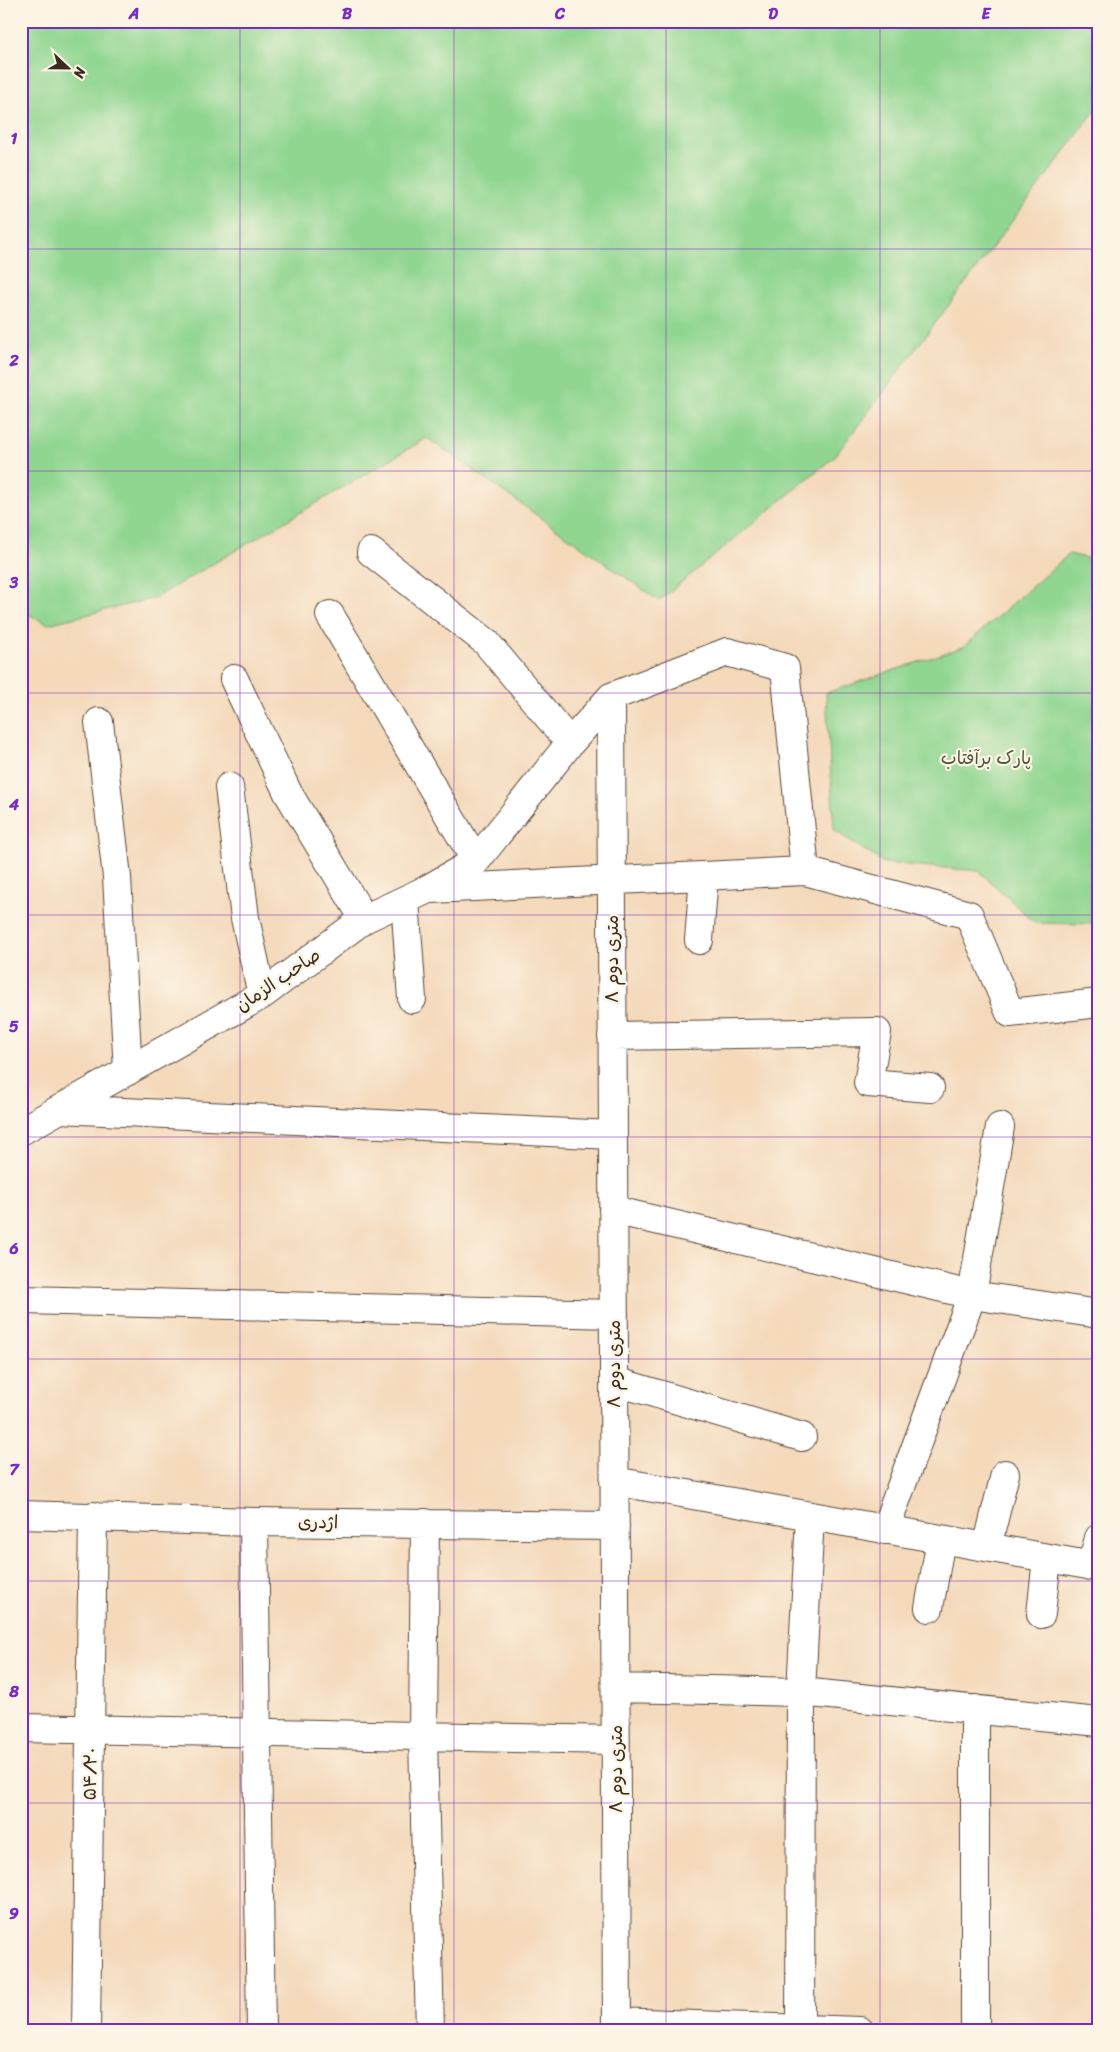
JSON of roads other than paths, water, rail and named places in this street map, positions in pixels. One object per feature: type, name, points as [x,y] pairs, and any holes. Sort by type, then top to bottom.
[{"type":"street","points":[[371,552],[486,642],[570,743]]},
{"type":"street","points":[[330,615],[476,861],[570,743],[610,697],[726,652],[785,668],[805,871]]},
{"type":"street","points":[[234,679],[288,793],[364,919]]},
{"type":"street","name":"۸ متری دوم","points":[[610,697],[617,2026]]},
{"type":"street","points":[[99,722],[117,877],[128,1071]]},
{"type":"street","points":[[229,787],[245,918],[262,995]]},
{"type":"street","name":"صاحب الزمان","points":[[60,1109],[262,995],[364,919],[416,895],[476,861]]},
{"type":"street","points":[[412,999],[416,895],[611,880],[805,871],[969,916],[1010,1013],[1099,1003]]},
{"type":"street","points":[[699,940],[704,876]]},
{"type":"street","points":[[612,1036],[877,1032],[868,1083],[930,1088]]},
{"type":"street","points":[[21,1131],[60,1109],[612,1135]]},
{"type":"street","points":[[885,1530],[972,1296],[1000,1127]]},
{"type":"street","points":[[613,1210],[972,1296],[1099,1314]]},
{"type":"street","points":[[21,1300],[614,1314]]},
{"type":"street","points":[[614,1381],[802,1437]]},
{"type":"street","points":[[987,1547],[1005,1474]]},
{"type":"street","points":[[614,1482],[1095,1567],[1099,1538]]},
{"type":"street","name":"اژدری","points":[[21,1515],[254,1522],[615,1526]]},
{"type":"street","name":"۵۴/۲۰","points":[[86,2031],[93,1516]]},
{"type":"street","points":[[800,2029],[801,1692],[810,1516]]},
{"type":"street","points":[[254,1522],[261,2031]]},
{"type":"street","points":[[425,1523],[423,1736],[430,2031]]},
{"type":"street","points":[[929,1608],[941,1540]]},
{"type":"street","points":[[1041,1614],[1047,1558]]},
{"type":"street","points":[[616,1688],[801,1692],[1099,1722]]},
{"type":"street","points":[[975,1709],[975,2031]]},
{"type":"street","points":[[21,1728],[615,1740]]},
{"type":"street","points":[[617,2026],[860,2031]]},
{"type":"park label","name":"پارک برآفتاب","points":[[986,758]]}]
